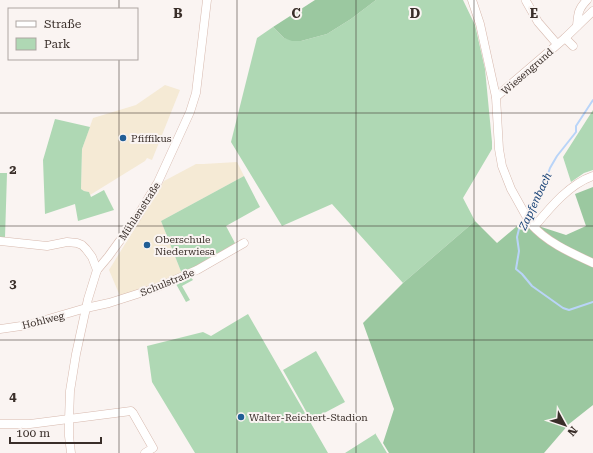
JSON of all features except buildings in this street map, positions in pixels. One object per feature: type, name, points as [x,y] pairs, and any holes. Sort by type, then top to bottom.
[{"type":"street","name":"Mühlenstraße","points":[[71,453],[69,436],[70,391],[87,300],[97,270],[137,217],[155,187],[190,112],[196,93],[207,0]]},
{"type":"street","points":[[472,0],[480,24],[496,97],[499,149],[502,166],[511,189],[532,225],[561,247],[593,263]]},
{"type":"street","points":[[577,26],[580,7],[587,0]]},
{"type":"street","name":"Wiesengrund","points":[[526,1],[538,22],[557,44]]},
{"type":"street","name":"Wiesengrund","points":[[496,97],[565,38],[593,11]]},
{"type":"street","points":[[565,38],[573,46]]},
{"type":"street","points":[[532,225],[565,193],[579,183],[593,176]]},
{"type":"street","points":[[0,241],[47,246],[67,242],[77,243],[86,249],[92,257],[97,270]]},
{"type":"street","name":"Schulstraße","points":[[86,308],[109,303],[156,288],[197,270],[244,243]]},
{"type":"street","name":"Hohlweg","points":[[0,329],[28,325],[86,308]]},
{"type":"street","points":[[0,424],[30,424],[131,411],[153,448],[145,453]]},
{"type":"shaded area","name":"Pfiffikus","points":[[165,85],[180,90],[152,160],[147,158],[145,161],[90,195],[89,192],[81,189],[82,149],[93,118],[136,105]]},
{"type":"shaded area","points":[[237,162],[244,176],[161,221],[182,274],[153,286],[120,296],[109,270],[164,181],[196,164]]},
{"type":"green space","points":[[315,0],[376,0],[351,19],[327,34],[301,41],[292,41],[284,38],[273,27]]},
{"type":"green space","points":[[376,0],[463,0],[475,25],[485,69],[492,142],[492,149],[463,198],[475,221],[403,283],[332,204],[282,226],[231,142],[257,38],[273,27],[284,38],[301,41],[327,34],[351,19]]},
{"type":"green space","points":[[593,110],[593,170],[584,173],[571,182],[563,157]]},
{"type":"green space","points":[[55,119],[90,127],[82,149],[81,189],[89,192],[91,197],[104,190],[114,210],[78,221],[75,204],[45,214],[43,160]]},
{"type":"green space","points":[[0,173],[7,173],[5,238],[0,237]]},
{"type":"green space","points":[[244,176],[260,207],[226,226],[236,245],[182,274],[161,221]]},
{"type":"green space","points":[[593,187],[593,405],[569,424],[544,453],[389,453],[383,443],[394,409],[363,323],[403,283],[475,221],[497,243],[523,221],[566,235],[586,226],[575,194]]},
{"type":"green space","points":[[190,276],[193,280],[182,286],[190,300],[186,302],[176,284]]},
{"type":"green space","name":"Walter-Reichert-Stadion","points":[[248,314],[328,453],[195,453],[152,382],[147,346],[203,332],[211,336]]},
{"type":"green space","points":[[316,351],[345,402],[311,420],[283,370]]},
{"type":"green space","points":[[375,434],[387,453],[345,453]]},
{"type":"waterway","name":"Zapfenbach","points":[[528,215],[543,188],[550,168],[557,156],[576,132],[576,126],[593,100]]},
{"type":"waterway","name":"Zapfenbach","points":[[525,220],[519,229],[517,237],[519,251],[516,269],[532,286],[563,308],[569,310],[593,302]]},
{"type":"place","name":"Pfiffikus","points":[[123,138]]},
{"type":"place","name":"Oberschule Niederwiesa","points":[[147,245]]},
{"type":"place","name":"Walter-Reichert-Stadion","points":[[241,417]]}]
